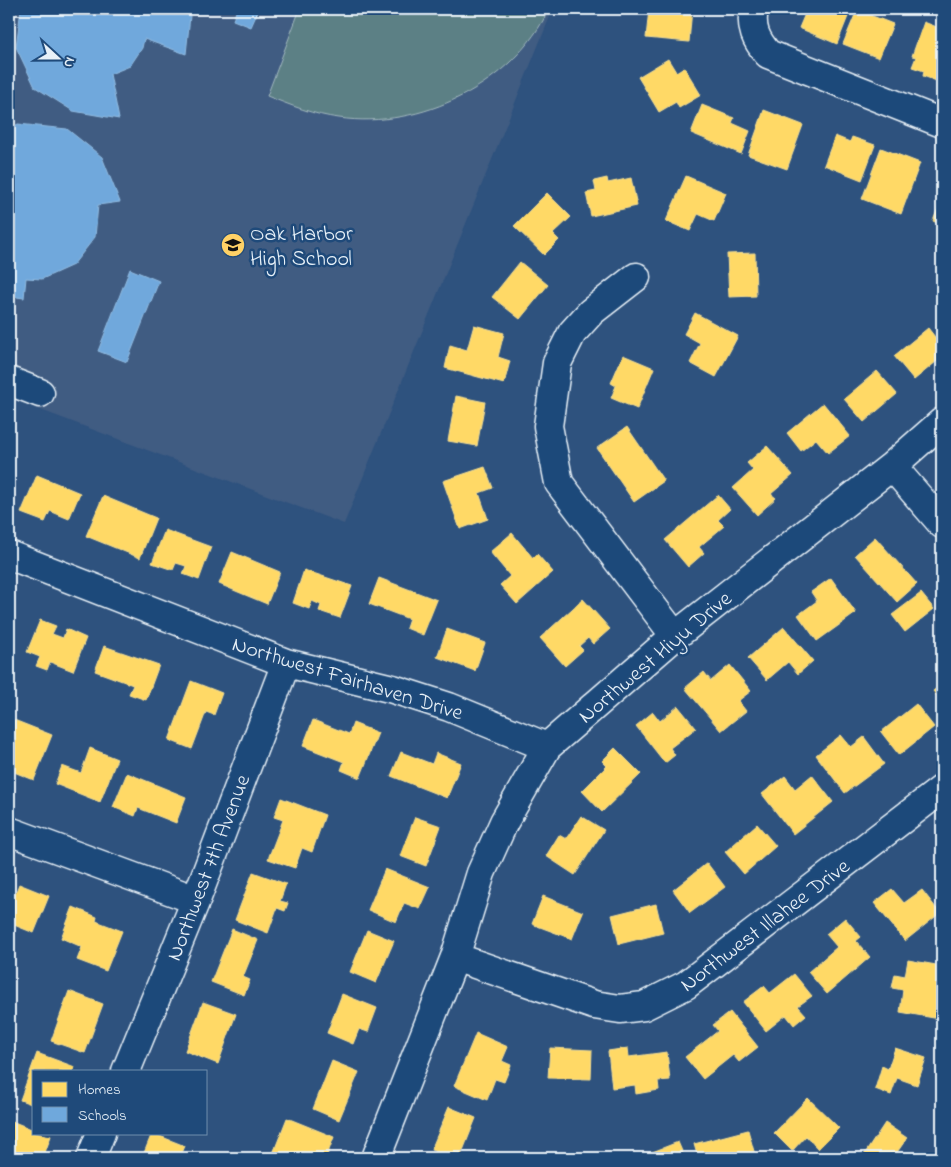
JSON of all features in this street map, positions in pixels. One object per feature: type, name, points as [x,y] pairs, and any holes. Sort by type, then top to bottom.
[{"type":"street","points":[[754,9],[752,27],[756,41],[768,54],[942,123]]},
{"type":"street","points":[[636,277],[591,312],[572,333],[557,364],[548,426],[559,483],[675,636]]},
{"type":"street","points":[[9,381],[40,393]]},
{"type":"street","name":"Northwest Hiyu Drive","points":[[376,1158],[455,957],[481,872],[504,822],[547,747],[675,636],[892,466],[942,422]]},
{"type":"street","points":[[892,466],[942,524]]},
{"type":"street","name":"Northwest Fairhaven Drive","points":[[9,555],[286,663],[393,689],[450,707],[547,747]]},
{"type":"street","name":"Northwest 7th Avenue","points":[[126,1070],[196,900],[286,663]]},
{"type":"street","name":"Northwest Illahee Drive","points":[[455,957],[594,1005],[620,1009],[644,1006],[686,985],[942,789]]},
{"type":"street","points":[[9,831],[196,900]]},
{"type":"street","points":[[91,1158],[101,1134]]},
{"type":"shaded area","name":"Oak Harbor High School","points":[[9,9],[553,9],[344,524],[9,398]]},
{"type":"green space","points":[[300,9],[549,9],[533,36],[513,59],[489,80],[461,96],[432,109],[401,117],[370,120],[320,115],[267,96]]},
{"type":"building: Homes","points":[[649,9],[692,9],[689,42],[646,38]]},
{"type":"building: Homes","points":[[807,9],[851,9],[837,44],[799,28]]},
{"type":"building: Homes","points":[[857,10],[893,24],[879,58],[843,44]]},
{"type":"building: Homes","points":[[924,22],[942,29],[942,83],[923,76],[924,71],[912,67],[916,57],[912,56]]},
{"type":"building: Homes","points":[[668,59],[676,72],[684,67],[701,95],[679,108],[676,102],[659,112],[638,77]]},
{"type":"building: Homes","points":[[702,105],[734,118],[732,123],[750,131],[741,154],[691,133]]},
{"type":"building: Homes","points":[[764,110],[803,125],[787,169],[748,155]]},
{"type":"building: Homes","points":[[835,136],[850,142],[852,137],[875,145],[862,180],[824,165]]},
{"type":"building: Homes","points":[[881,148],[920,163],[901,214],[862,199]]},
{"type":"building: Homes","points":[[686,176],[726,193],[714,221],[698,214],[690,231],[666,221]]},
{"type":"building: Homes","points":[[607,178],[608,183],[631,178],[637,206],[591,216],[586,193],[596,191],[594,181]]},
{"type":"building: Homes","points":[[547,193],[571,217],[553,234],[559,240],[544,255],[514,226]]},
{"type":"building: Homes","points":[[942,198],[942,225],[933,221]]},
{"type":"building: Homes","points":[[755,253],[756,296],[729,297],[727,254]]},
{"type":"building: Homes","points":[[520,262],[548,285],[520,319],[492,297]]},
{"type":"building: Homes","points":[[695,313],[738,336],[716,377],[690,363],[700,343],[684,334]]},
{"type":"building: Homes","points":[[474,325],[504,333],[498,357],[510,361],[504,384],[445,368],[450,345],[467,350]]},
{"type":"building: Homes","points":[[928,328],[942,346],[942,357],[914,380],[894,356]]},
{"type":"building: Homes","points":[[623,355],[654,368],[637,409],[611,398],[616,386],[611,383]]},
{"type":"building: Homes","points":[[877,371],[897,394],[864,422],[844,399]]},
{"type":"building: Homes","points":[[456,396],[485,402],[477,446],[448,441]]},
{"type":"building: Homes","points":[[823,403],[850,436],[828,453],[816,439],[801,451],[787,433]]},
{"type":"building: Homes","points":[[627,427],[664,481],[634,502],[597,448]]},
{"type":"building: Homes","points":[[767,446],[793,475],[771,494],[776,498],[757,515],[733,488],[753,470],[747,463]]},
{"type":"building: Homes","points":[[485,467],[493,488],[479,493],[488,519],[460,529],[443,481]]},
{"type":"building: Homes","points":[[37,475],[80,493],[69,519],[50,511],[45,522],[21,513]]},
{"type":"building: Homes","points":[[718,495],[730,509],[718,520],[724,526],[699,547],[704,553],[688,567],[665,540]]},
{"type":"building: Homes","points":[[103,496],[156,518],[140,558],[86,536]]},
{"type":"building: Homes","points":[[165,530],[211,547],[199,580],[183,574],[186,566],[176,563],[173,570],[152,563]]},
{"type":"building: Homes","points":[[512,533],[533,558],[537,554],[553,572],[517,604],[500,585],[510,576],[490,552]]},
{"type":"building: Homes","points":[[875,537],[917,584],[897,602],[855,555]]},
{"type":"building: Homes","points":[[232,552],[280,572],[267,604],[219,584]]},
{"type":"building: Homes","points":[[304,570],[352,586],[340,618],[319,611],[321,605],[312,601],[309,609],[293,603]]},
{"type":"building: Homes","points":[[379,578],[437,600],[423,635],[406,628],[409,619],[369,604]]},
{"type":"building: Homes","points":[[831,578],[856,613],[817,641],[798,615],[817,601],[811,592]]},
{"type":"building: Homes","points":[[921,593],[934,609],[905,632],[892,615]]},
{"type":"building: Homes","points":[[583,599],[610,629],[593,644],[588,638],[579,646],[583,650],[565,666],[540,638]]},
{"type":"building: Homes","points":[[40,620],[56,626],[52,634],[63,638],[66,629],[86,638],[73,671],[50,662],[47,670],[36,666],[40,657],[27,652]]},
{"type":"building: Homes","points":[[784,627],[813,661],[798,674],[788,662],[767,680],[748,658]]},
{"type":"building: Homes","points":[[447,629],[485,643],[475,671],[437,657]]},
{"type":"building: Homes","points":[[104,646],[159,665],[146,700],[129,694],[133,685],[95,671]]},
{"type":"building: Homes","points":[[730,665],[751,691],[738,701],[746,711],[721,731],[685,688],[704,672],[711,681]]},
{"type":"building: Homes","points":[[191,681],[222,693],[214,715],[206,712],[192,749],[169,740]]},
{"type":"building: Homes","points":[[942,684],[942,702],[933,691]]},
{"type":"building: Homes","points":[[916,704],[934,727],[899,755],[881,732]]},
{"type":"building: Homes","points":[[678,706],[696,728],[670,748],[675,755],[665,763],[636,726],[653,712],[660,721]]},
{"type":"building: Homes","points":[[9,718],[52,735],[34,780],[9,770],[13,760],[9,758]]},
{"type":"building: Homes","points":[[313,720],[349,734],[353,723],[378,733],[360,778],[341,770],[344,762],[303,746]]},
{"type":"building: Homes","points":[[841,735],[851,747],[864,737],[884,764],[845,793],[816,755]]},
{"type":"building: Homes","points":[[90,748],[117,759],[100,802],[55,784],[62,766],[81,773]]},
{"type":"building: Homes","points":[[615,748],[641,774],[602,812],[582,791],[607,766],[602,761]]},
{"type":"building: Homes","points":[[401,752],[432,764],[436,753],[461,763],[447,798],[391,776]]},
{"type":"building: Homes","points":[[127,773],[186,797],[176,823],[138,808],[135,816],[113,807]]},
{"type":"building: Homes","points":[[812,775],[833,802],[793,834],[762,794],[785,776],[795,789]]},
{"type":"building: Homes","points":[[281,798],[325,815],[312,852],[302,848],[295,868],[268,859],[283,820],[274,817]]},
{"type":"building: Homes","points":[[581,816],[604,830],[575,875],[546,856],[559,835],[566,839]]},
{"type":"building: Homes","points":[[415,817],[441,826],[426,866],[400,856]]},
{"type":"building: Homes","points":[[757,824],[776,846],[744,874],[725,852]]},
{"type":"building: Homes","points":[[707,863],[725,887],[690,913],[673,890]]},
{"type":"building: Homes","points":[[385,869],[430,887],[420,909],[404,903],[396,922],[368,910]]},
{"type":"building: Homes","points":[[253,872],[286,884],[280,901],[288,903],[285,911],[277,908],[268,933],[235,920]]},
{"type":"building: Homes","points":[[19,884],[49,896],[34,933],[9,923],[9,891],[15,894]]},
{"type":"building: Homes","points":[[892,889],[904,903],[922,890],[940,913],[905,941],[874,903]]},
{"type":"building: Homes","points":[[543,896],[583,912],[572,939],[532,924]]},
{"type":"building: Homes","points":[[656,904],[663,933],[619,944],[612,915]]},
{"type":"building: Homes","points":[[73,907],[97,917],[96,921],[122,931],[106,971],[77,960],[82,947],[61,938]]},
{"type":"building: Homes","points":[[845,918],[861,937],[856,941],[870,957],[827,994],[808,972],[837,947],[826,934]]},
{"type":"building: Homes","points":[[232,929],[258,940],[243,977],[250,980],[244,995],[211,982]]},
{"type":"building: Homes","points":[[367,930],[394,941],[376,983],[350,972]]},
{"type":"building: Homes","points":[[908,960],[942,966],[934,1018],[900,1012],[903,990],[892,988],[895,974],[905,976]]},
{"type":"building: Homes","points":[[794,974],[812,996],[798,1006],[806,1015],[794,1025],[786,1015],[766,1031],[743,1002],[764,986],[770,993]]},
{"type":"building: Homes","points":[[69,991],[103,1004],[85,1053],[51,1041]]},
{"type":"building: Homes","points":[[342,994],[377,1008],[368,1032],[359,1029],[353,1044],[327,1033]]},
{"type":"building: Homes","points":[[203,1002],[236,1014],[218,1064],[185,1051]]},
{"type":"building: Homes","points":[[730,1012],[758,1047],[739,1062],[733,1055],[703,1079],[685,1057],[718,1031],[713,1025]]},
{"type":"building: Homes","points":[[476,1033],[508,1047],[502,1061],[511,1065],[504,1082],[495,1079],[487,1100],[454,1086]]},
{"type":"building: Homes","points":[[550,1048],[592,1050],[591,1079],[548,1078]]},
{"type":"building: Homes","points":[[628,1048],[629,1057],[667,1052],[670,1080],[658,1081],[659,1090],[636,1094],[635,1085],[612,1088],[608,1051]]},
{"type":"building: Homes","points":[[895,1048],[926,1058],[917,1085],[897,1078],[891,1095],[875,1089],[882,1066],[888,1069]]},
{"type":"building: Homes","points":[[37,1053],[75,1067],[74,1070],[32,1070],[32,1104],[20,1100]]},
{"type":"building: Homes","points":[[332,1061],[359,1072],[339,1120],[313,1109]]},
{"type":"building: Homes","points":[[808,1098],[839,1128],[818,1149],[806,1136],[792,1151],[774,1133]]},
{"type":"building: Homes","points":[[449,1107],[476,1118],[460,1158],[453,1158],[431,1150]]},
{"type":"building: Homes","points":[[287,1118],[334,1137],[326,1158],[316,1158],[304,1154],[302,1158],[272,1156]]},
{"type":"building: Homes","points":[[9,1120],[32,1129],[32,1134],[51,1136],[43,1158],[23,1153],[21,1158],[9,1158]]},
{"type":"building: Homes","points":[[885,1123],[907,1138],[893,1158],[862,1158]]},
{"type":"building: Homes","points":[[748,1130],[755,1155],[744,1158],[698,1158],[694,1144]]},
{"type":"building: Homes","points":[[152,1134],[185,1146],[180,1158],[142,1158]]},
{"type":"building: Homes","points":[[678,1142],[685,1158],[637,1158]]},
{"type":"building: Schools","points":[[21,9],[186,9],[190,16],[186,54],[144,39],[142,48],[130,66],[110,74],[119,119],[73,111],[35,87],[16,47]]},
{"type":"building: Schools","points":[[237,9],[259,9],[251,27],[233,20]]},
{"type":"building: Schools","points":[[18,124],[67,129],[102,157],[120,202],[98,205],[95,237],[73,265],[42,279],[26,278],[24,298],[9,296],[9,129]]},
{"type":"building: Schools","points":[[130,269],[159,281],[127,362],[98,351]]},
{"type":"place","name":"Oak Harbor High School","points":[[233,245]]}]
